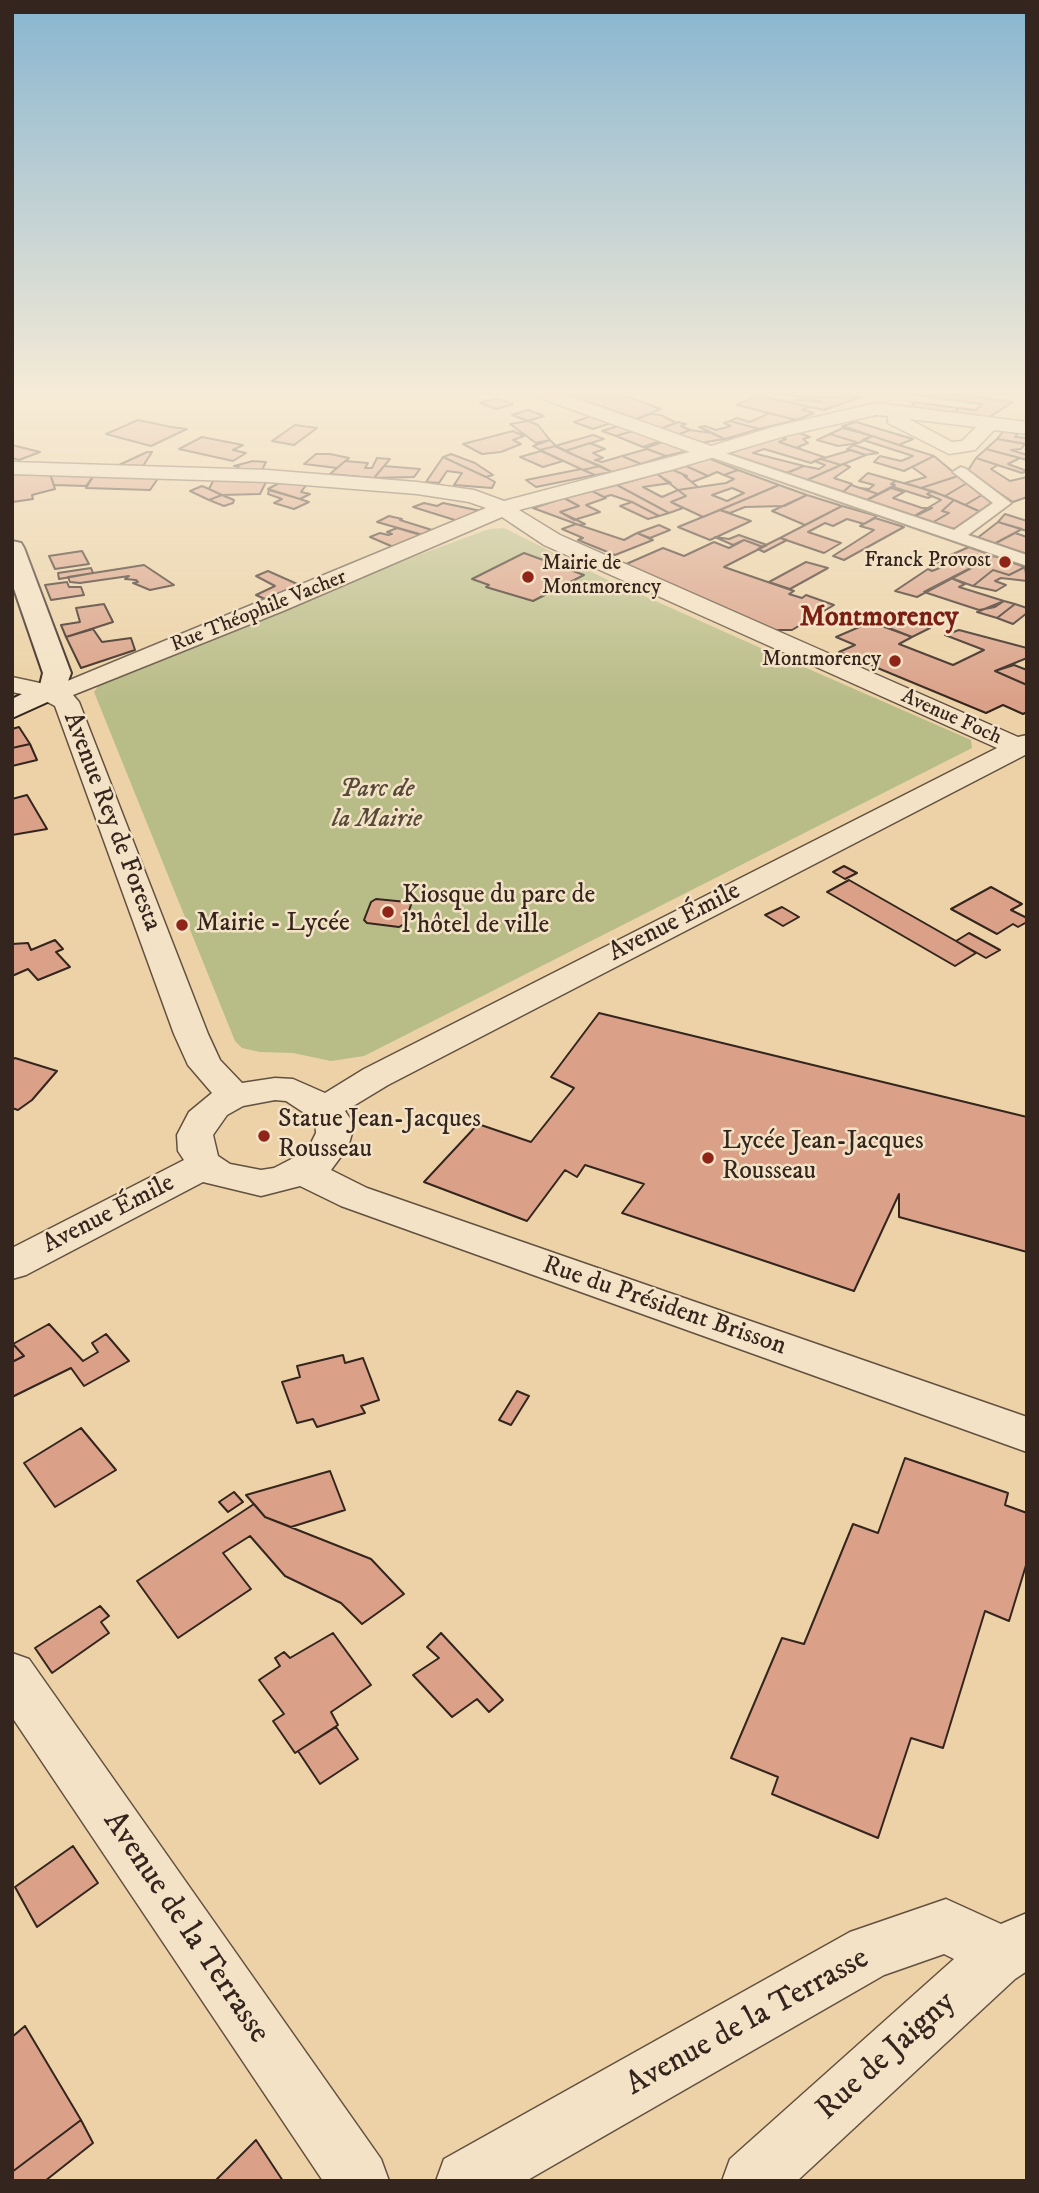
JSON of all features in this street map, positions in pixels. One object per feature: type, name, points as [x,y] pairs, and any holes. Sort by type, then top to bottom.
[{"type":"main road","name":"Avenue Rey de Foresta","points":[[12,548],[57,667],[56,685],[49,693]]},
{"type":"main road","name":"Rue Théophile Vacher","points":[[12,710],[49,693]]},
{"type":"street","name":"Avenue Foch","points":[[477,497],[505,509],[523,524],[552,540],[1022,745]]},
{"type":"street","name":"Rue Théophile Vacher","points":[[49,693],[92,680],[521,501],[537,497]]},
{"type":"street","points":[[840,497],[1027,561]]},
{"type":"street","points":[[954,537],[1003,503],[995,497]]},
{"type":"street","points":[[12,684],[49,693]]},
{"type":"street","name":"Avenue Rey de Foresta","points":[[49,693],[63,699],[69,709],[205,1065],[234,1096]]},
{"type":"street","name":"Avenue Émile","points":[[325,1108],[376,1077],[1022,745]]},
{"type":"street","points":[[254,1090],[293,1090],[325,1108],[333,1120],[334,1133],[330,1147],[320,1160],[303,1172],[261,1183],[239,1181],[220,1175],[205,1165],[196,1151],[198,1128],[215,1107],[234,1096],[254,1090]]},
{"type":"street","name":"Avenue Émile","points":[[12,1265],[205,1165]]},
{"type":"street","name":"Rue du Président Brisson","points":[[303,1172],[354,1197],[1027,1435]]},
{"type":"street","name":"Avenue de la Terrasse","points":[[12,1675],[359,2181]]},
{"type":"street","name":"Avenue de la Terrasse","points":[[466,2181],[870,1952],[946,1926],[981,1943],[1011,1949]]},
{"type":"street","name":"Rue de Jaigny","points":[[752,2181],[1011,1949]]},
{"type":"green space","name":"Parc de la Mairie","points":[[504,528],[606,579],[772,653],[770,657],[795,663],[971,740],[972,748],[364,1056],[331,1061],[293,1053],[260,1052],[242,1048],[235,1041],[94,692],[99,685],[416,556],[489,529]]},
{"type":"building","points":[[13,497],[33,499],[13,502]]},
{"type":"building","points":[[228,497],[234,500],[224,506],[209,500]]},
{"type":"building","points":[[277,497],[293,497],[309,502],[294,509],[274,503],[282,499]]},
{"type":"building","points":[[618,497],[640,497],[669,513],[659,516]]},
{"type":"building","points":[[640,497],[683,497],[671,502],[683,508],[669,513]]},
{"type":"building","points":[[683,497],[718,497],[727,501],[735,497],[750,497],[703,517],[671,502]]},
{"type":"building","points":[[750,497],[802,497],[784,506],[745,507],[730,513],[720,510]]},
{"type":"building","points":[[802,497],[814,497],[842,506],[805,525],[772,511]]},
{"type":"building","points":[[850,497],[872,497],[863,502]]},
{"type":"building","points":[[872,497],[894,497],[922,508],[932,508],[911,518],[863,502]]},
{"type":"building","points":[[935,497],[954,500],[942,511],[949,513],[930,524],[911,518],[941,500]]},
{"type":"building","points":[[948,497],[978,497],[965,505]]},
{"type":"building","points":[[978,497],[985,497],[993,504],[981,512],[965,505]]},
{"type":"building","points":[[1006,497],[1026,497],[1013,502]]},
{"type":"building","points":[[564,498],[606,498],[586,505],[600,512],[574,520],[560,512],[579,506]]},
{"type":"building","points":[[564,498],[579,506],[560,512],[585,524],[579,525],[533,508]]},
{"type":"building","points":[[954,500],[981,512],[955,529],[930,524],[949,513],[942,511]]},
{"type":"building","points":[[632,502],[659,516],[648,519],[620,506]]},
{"type":"building","points":[[424,503],[437,506],[443,503],[481,511],[458,521],[413,507]]},
{"type":"building","points":[[842,506],[877,516],[864,524],[847,519],[833,526],[825,523],[808,532],[841,543],[824,553],[780,538]]},
{"type":"building","points":[[720,510],[751,521],[710,540],[678,527]]},
{"type":"building","points":[[1005,514],[1027,521],[1027,531],[998,522]]},
{"type":"building","points":[[389,516],[432,530],[423,535],[377,522]]},
{"type":"building","points":[[875,518],[904,527],[844,560],[833,556],[874,530],[860,526]]},
{"type":"building","points":[[998,522],[1022,529],[992,545],[976,539]]},
{"type":"building","points":[[576,524],[624,540],[637,533],[653,540],[615,555],[578,540],[583,538],[562,529]]},
{"type":"building","points":[[659,525],[670,530],[650,538],[637,533]]},
{"type":"building","points":[[397,528],[428,537],[398,549],[370,537],[380,533],[392,534],[387,532]]},
{"type":"building","points":[[1015,533],[1027,537],[1027,554],[1022,556],[992,545]]},
{"type":"building","points":[[739,535],[767,545],[763,547],[744,540],[733,545],[715,537],[729,539]]},
{"type":"building","points":[[780,538],[787,540],[764,552],[758,549]]},
{"type":"building","points":[[744,540],[763,547],[724,567],[794,591],[789,594],[802,598],[806,595],[834,605],[792,630],[774,630],[624,565],[663,548],[684,556],[714,542],[729,548]]},
{"type":"building","points":[[969,547],[994,556],[917,597],[895,591],[928,569],[932,571],[957,561],[946,557]]},
{"type":"building","points":[[82,551],[89,564],[55,569],[49,556]]},
{"type":"building","name":"Mairie de Montmorency","points":[[524,553],[584,575],[533,601],[486,587],[489,585],[472,579]]},
{"type":"building","points":[[994,556],[1025,567],[1009,575],[993,570],[973,586],[951,578]]},
{"type":"building","points":[[946,557],[957,561],[932,571],[928,569]]},
{"type":"building","points":[[806,562],[828,568],[790,589],[769,582]]},
{"type":"building","points":[[144,565],[174,585],[150,590],[133,583],[138,582],[136,580],[125,579],[129,576],[80,583],[70,582],[68,577]]},
{"type":"building","points":[[1025,567],[1027,581],[1001,578],[995,581],[1006,585],[996,591],[973,586],[993,570],[1009,575]]},
{"type":"building","points":[[91,568],[93,573],[59,579],[58,573]]},
{"type":"building","points":[[268,571],[304,587],[267,600],[256,595],[275,586],[256,576]]},
{"type":"building","points":[[951,578],[965,584],[959,587],[1004,601],[995,607],[979,610],[924,592]]},
{"type":"building","points":[[67,582],[69,587],[81,587],[84,595],[51,600],[45,585]]},
{"type":"building","points":[[1004,601],[1015,604],[997,618],[977,612]]},
{"type":"building","points":[[104,604],[113,622],[66,637],[61,625],[80,622],[76,608]]},
{"type":"building","points":[[1015,604],[1027,608],[1027,613],[1013,624],[997,618]]},
{"type":"building","points":[[907,619],[930,628],[912,637],[889,628]]},
{"type":"building","points":[[871,622],[912,637],[899,644],[953,665],[984,650],[945,635],[959,630],[1027,648],[1027,658],[995,671],[1027,685],[1027,712],[1023,714],[1003,705],[986,713],[839,652],[855,645],[836,637]]},
{"type":"building","points":[[93,629],[102,642],[131,638],[135,650],[81,668],[66,637]]},
{"type":"building","points":[[1014,665],[1027,670],[1027,685],[995,671]]},
{"type":"building","points":[[19,727],[30,744],[12,748],[12,729]]},
{"type":"building","points":[[30,744],[37,760],[12,766],[12,748]]},
{"type":"building","points":[[27,795],[47,829],[12,835],[12,799]]},
{"type":"building","points":[[844,866],[857,873],[845,879],[833,872]]},
{"type":"building","points":[[849,880],[976,953],[955,966],[827,892]]},
{"type":"building","points":[[991,887],[1022,904],[1011,910],[1027,918],[1027,922],[1018,927],[1013,924],[997,934],[951,909]]},
{"type":"building","name":"Kiosque du parc de l'hôtel de ville","points":[[376,899],[407,902],[411,905],[404,924],[399,927],[367,923],[364,920],[371,902]]},
{"type":"building","points":[[782,907],[799,917],[783,926],[765,915]]},
{"type":"building","points":[[969,933],[1000,950],[986,958],[956,941]]},
{"type":"building","points":[[55,940],[63,949],[56,952],[70,967],[38,980],[28,969],[12,976],[12,944],[28,943],[31,950]]},
{"type":"building","points":[[599,1013],[1027,1117],[1027,1252],[899,1217],[899,1194],[854,1291],[622,1213],[644,1184],[585,1165],[577,1177],[565,1170],[527,1221],[424,1182],[478,1124],[531,1142],[574,1088],[551,1077]]},
{"type":"building","points":[[15,1058],[57,1071],[32,1100],[18,1110],[12,1108],[12,1060]]},
{"type":"building","points":[[49,1324],[83,1361],[98,1352],[92,1343],[106,1334],[129,1361],[84,1386],[71,1368],[12,1397],[12,1362],[24,1356],[13,1344]]},
{"type":"building","points":[[12,1345],[24,1356],[12,1362]]},
{"type":"building","points":[[343,1355],[345,1363],[363,1358],[379,1400],[361,1406],[365,1413],[317,1427],[313,1419],[297,1423],[282,1382],[300,1377],[297,1366]]},
{"type":"building","points":[[517,1391],[529,1396],[511,1425],[499,1420]]},
{"type":"building","points":[[81,1428],[116,1470],[55,1507],[24,1463]]},
{"type":"building","points":[[905,1458],[1008,1493],[1005,1505],[1027,1513],[1027,1562],[1009,1621],[985,1611],[943,1748],[911,1738],[878,1838],[772,1794],[778,1777],[731,1758],[782,1638],[804,1644],[853,1524],[878,1533]]},
{"type":"building","points":[[330,1471],[345,1510],[291,1527],[265,1517],[246,1495]]},
{"type":"building","points":[[234,1492],[243,1502],[228,1512],[219,1502]]},
{"type":"building","points":[[254,1504],[265,1517],[371,1559],[404,1594],[362,1624],[341,1603],[285,1576],[250,1536],[223,1553],[251,1589],[178,1638],[137,1581]]},
{"type":"building","points":[[100,1606],[109,1616],[101,1622],[109,1633],[52,1673],[35,1648]]},
{"type":"building","points":[[333,1633],[371,1685],[331,1712],[338,1725],[295,1753],[273,1721],[284,1714],[259,1680],[280,1666],[275,1658],[284,1652],[290,1658]]},
{"type":"building","points":[[441,1633],[503,1700],[489,1712],[477,1699],[452,1717],[413,1675],[439,1658],[427,1647]]},
{"type":"building","points":[[336,1727],[358,1759],[320,1784],[298,1751]]},
{"type":"building","points":[[73,1846],[98,1883],[37,1927],[15,1887]]},
{"type":"building","points":[[25,2026],[81,2120],[12,2172],[12,2037]]},
{"type":"building","points":[[81,2120],[93,2143],[45,2181],[12,2181],[12,2172]]},
{"type":"building","points":[[256,2140],[283,2181],[217,2181],[216,2180]]},
{"type":"place","name":"Franck Provost","points":[[1005,562]]},
{"type":"place","name":"Mairie de Montmorency","points":[[528,577]]},
{"type":"place","name":"Montmorency","points":[[895,661]]},
{"type":"place","name":"Kiosque du parc de l'hôtel de ville","points":[[388,912]]},
{"type":"place","name":"Mairie - Lycée","points":[[182,925]]},
{"type":"place","name":"Statue Jean-Jacques Rousseau","points":[[264,1136]]},
{"type":"place","name":"Lycée Jean-Jacques Rousseau","points":[[708,1158]]},
{"type":"district","name":"Montmorency","points":[[879,619]]}]
